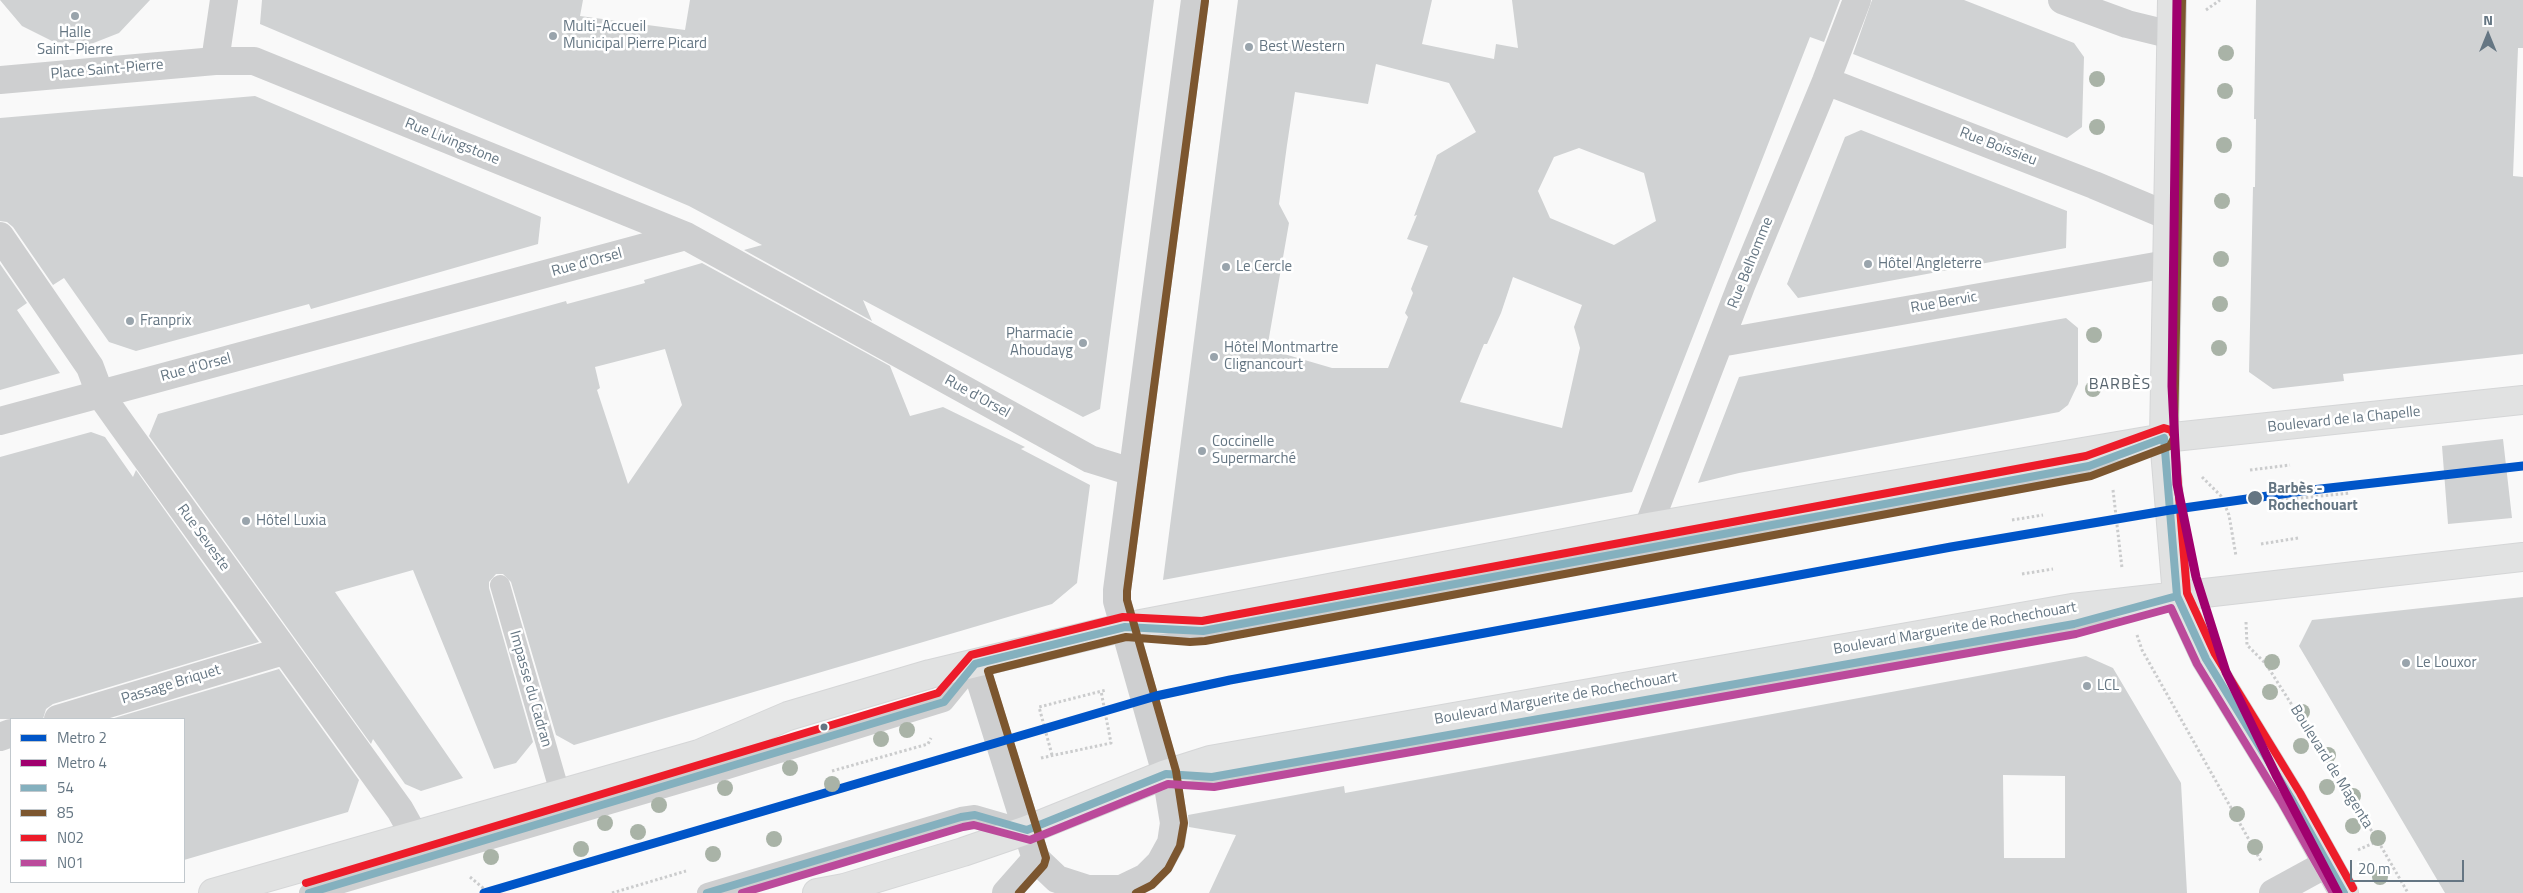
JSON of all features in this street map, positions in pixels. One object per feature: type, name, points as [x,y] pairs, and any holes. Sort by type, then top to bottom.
[{"type":"main road","points":[[2172,0],[2164,438],[2177,596],[2206,659],[2291,798],[2344,893]]},
{"type":"main road","name":"Boulevard de la Chapelle","points":[[2164,438],[2523,400]]},
{"type":"main road","points":[[213,893],[699,754],[788,716],[930,674],[1125,627],[1648,528],[2164,438]]},
{"type":"main road","points":[[2177,596],[2523,557]]},
{"type":"main road","name":"Boulevard Marguerite de Rochechouart","points":[[817,893],[844,888],[963,852],[1027,830],[1166,774],[1210,760],[2072,608],[2177,596]]},
{"type":"street","points":[[215,61],[224,0]]},
{"type":"street","points":[[975,664],[1036,859],[1057,879],[1088,891],[1121,889],[1146,877],[1160,863],[1171,843],[1174,823],[1166,774],[1117,601],[1117,590],[1194,0]]},
{"type":"street","name":"Rue Belhomme","points":[[1648,528],[1741,286],[1826,81],[1857,0]]},
{"type":"street","points":[[2062,0],[2127,24],[2172,35]]},
{"type":"street","name":"Place Saint-Pierre","points":[[0,80],[215,61]]},
{"type":"street","name":"Rue Livingstone","points":[[215,61],[254,61],[686,236]]},
{"type":"street","name":"Rue Boissieu","points":[[1826,81],[2094,185],[2168,216]]},
{"type":"street","name":"Rue Seveste","points":[[0,236],[90,367],[100,394],[283,651],[400,810],[414,835]]},
{"type":"street","name":"Rue d'Orsel","points":[[0,421],[686,236],[1090,460],[1132,472]]},
{"type":"street","name":"Rue Bervic","points":[[1720,343],[2167,264]]},
{"type":"street","name":"Passage Briquet","points":[[61,718],[283,651]]},
{"type":"street","points":[[1006,893],[1036,859]]},
{"type":"street","points":[[2276,891],[2328,863]]},
{"type":"lane","points":[[1125,627],[1203,630],[2089,466],[2164,438]]},
{"type":"lane","name":"Impasse du Cadran","points":[[500,585],[560,793]]},
{"type":"lane","points":[[309,893],[712,774],[944,702],[975,664]]},
{"type":"lane","points":[[707,893],[976,815],[1027,830]]},
{"type":"path","points":[[2109,459],[2118,531]]},
{"type":"path","points":[[2250,470],[2290,464]]},
{"type":"path","points":[[2271,501],[2350,493]]},
{"type":"path","points":[[2012,520],[2043,515]]},
{"type":"path","points":[[2261,544],[2298,538]]},
{"type":"path","points":[[2022,574],[2053,569]]},
{"type":"path","name":"Boulevard de Magenta","points":[[2247,644],[2266,664],[2378,841],[2408,893]]},
{"type":"path","points":[[2142,650],[2276,891]]},
{"type":"path","points":[[1039,759],[1110,743],[1101,691],[1039,708],[1052,755]]},
{"type":"building","name":"Halle Saint-Pierre","points":[[0,0],[150,0],[119,33],[91,44],[54,42],[22,26]]},
{"type":"building","points":[[262,0],[583,0],[580,16],[685,30],[690,0],[1154,0],[1100,409],[1083,417],[863,300],[872,321],[744,250],[762,245],[689,206],[260,24]]},
{"type":"building","points":[[1238,0],[1432,0],[1422,44],[1494,59],[1496,44],[1518,48],[1512,0],[1840,0],[1824,42],[1810,37],[1632,492],[1163,580]],"holes":[[[1376,64],[1449,83],[1476,132],[1437,155],[1414,216],[1417,215],[1407,239],[1428,246],[1411,289],[1413,293],[1405,313],[1408,317],[1388,368],[1332,368],[1267,349],[1289,223],[1279,204],[1287,145],[1295,92],[1368,104]],[[1579,148],[1644,173],[1656,221],[1614,245],[1550,218],[1538,191],[1554,157]],[[1513,277],[1582,305],[1574,327],[1580,348],[1562,428],[1460,402],[1484,344],[1487,344],[1501,313]]]},
{"type":"building","points":[[1872,0],[1964,0],[2074,43],[2084,57],[2082,127],[2067,138],[1853,54]]},
{"type":"building","points":[[2256,0],[2523,0],[2523,48],[2518,48],[2513,176],[2523,177],[2523,354],[2343,374],[2344,381],[2273,389],[2249,372],[2253,187],[2255,187]]},
{"type":"building","points":[[255,96],[541,217],[538,244],[311,309],[309,304],[136,351],[109,342],[64,278],[53,285],[13,227],[7,222],[0,221],[0,118]]},
{"type":"building","points":[[1861,130],[2067,211],[2066,248],[1798,298],[1787,284],[1845,137]]},
{"type":"building","points":[[702,263],[890,366],[910,416],[943,407],[1025,447],[1021,449],[1090,485],[1077,583],[1052,604],[574,745],[556,735],[511,582],[503,574],[496,574],[489,582],[489,588],[533,742],[516,763],[494,769],[413,570],[335,592],[463,778],[421,791],[405,784],[373,739],[371,744],[149,436],[158,414],[566,301],[567,304],[645,283],[644,280]],"holes":[[[665,349],[682,405],[628,484],[597,390],[600,388],[595,367]]]},
{"type":"building","points":[[0,264],[27,303],[17,310],[60,373],[0,390]]},
{"type":"building","points":[[2066,318],[2078,328],[2078,384],[2068,405],[2059,412],[1739,473],[1698,483],[1739,377]]},
{"type":"building","points":[[91,432],[105,437],[133,477],[136,470],[259,642],[53,704],[46,709],[43,718],[0,719],[0,457]]},
{"type":"building","points":[[2503,439],[2512,518],[2448,524],[2442,446]]},
{"type":"building","points":[[2523,597],[2523,893],[2445,893],[2299,646],[2312,620]]},
{"type":"building","points":[[2086,656],[2113,668],[2181,783],[2187,893],[1209,893],[1236,835],[1189,827],[1188,815],[1344,786],[1345,793]],"holes":[[[2003,775],[2065,776],[2065,858],[2004,858]]]},
{"type":"building","points":[[279,669],[359,780],[348,812],[185,860],[185,718],[114,718]]},
{"type":"metro line","name":"4","points":[[2177,0],[2172,386],[2177,484],[2196,577],[2226,672],[2277,777],[2338,893]]},
{"type":"metro line","name":"2","points":[[484,893],[1156,696],[1230,680],[1951,547],[2170,510],[2303,491],[2523,466]]},
{"type":"transit line","name":"85","points":[[1019,893],[1044,865],[1046,858],[988,671],[1126,637],[1190,642],[1205,641],[2091,476],[2170,446],[2174,438],[2182,0]]},
{"type":"transit line","name":"85","points":[[1136,893],[1152,885],[1168,869],[1180,846],[1184,823],[1176,771],[1127,600],[1127,591],[1205,1]]},
{"type":"transit line","name":"N02","points":[[306,883],[938,693],[971,655],[1123,617],[1202,621],[2086,456],[2164,428],[2171,430],[2174,436],[2187,593],[2215,654],[2300,793],[2353,888]]},
{"type":"transit line","name":"54","points":[[309,893],[944,702],[975,664],[1125,627],[1203,631],[2089,466],[2164,438],[2177,596],[2206,659],[2291,798],[2344,893]]},
{"type":"transit line","name":"54","points":[[707,893],[961,817],[975,815],[1027,830],[1166,774],[1212,777],[2074,624],[2177,596]]},
{"type":"transit line","name":"N01","points":[[742,893],[963,827],[974,825],[1030,840],[1168,784],[1214,787],[2076,634],[2171,608],[2197,664],[2282,803],[2333,893]]},
{"type":"place","name":"Halle Saint-Pierre","points":[[75,16]]},
{"type":"place","name":"Multi-Accueil Municipal Pierre Picard","points":[[553,36]]},
{"type":"place","name":"Best Western","points":[[1249,47]]},
{"type":"place","name":"Hôtel Angleterre","points":[[1868,264]]},
{"type":"place","name":"Le Cercle","points":[[1226,267]]},
{"type":"place","name":"Franprix","points":[[130,321]]},
{"type":"place","name":"Pharmacie Ahoudayg","points":[[1083,343]]},
{"type":"place","name":"Hôtel Montmartre Clignancourt","points":[[1214,357]]},
{"type":"place","name":"Coccinelle Supermarché","points":[[1202,451]]},
{"type":"place","name":"Barbès - Rochechouart","points":[[2255,498]]},
{"type":"place","name":"Hôtel Luxia","points":[[246,521]]},
{"type":"place","name":"Le Louxor","points":[[2406,663]]},
{"type":"place","name":"LCL","points":[[2087,686]]},
{"type":"district","name":"BARBÈS","points":[[2120,385]]}]
